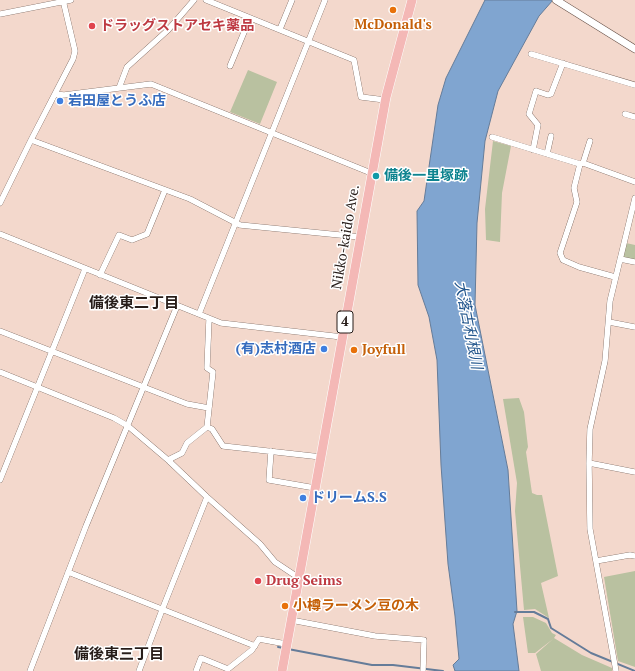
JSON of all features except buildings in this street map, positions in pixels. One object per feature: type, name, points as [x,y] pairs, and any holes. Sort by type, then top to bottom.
[{"type":"highway","name":"Nikko-kaido Ave.","points":[[286,645],[300,578],[385,100],[392,68],[412,0]]},
{"type":"highway","name":"4","points":[[282,671],[286,645]]},
{"type":"street","points":[[0,14],[71,0]]},
{"type":"street","points":[[119,88],[127,67],[168,30],[194,0]]},
{"type":"street","points":[[206,0],[308,40],[354,60],[361,97],[385,100]]},
{"type":"street","points":[[280,29],[292,0]]},
{"type":"street","points":[[199,314],[273,133],[308,40],[325,0]]},
{"type":"street","points":[[0,203],[73,58],[75,51],[64,1]]},
{"type":"street","points":[[559,1],[635,49]]},
{"type":"street","points":[[230,66],[250,18]]},
{"type":"street","points":[[531,54],[635,85]]},
{"type":"street","points":[[533,150],[538,125],[529,114],[536,91],[548,95],[551,94],[563,63]]},
{"type":"street","points":[[54,94],[64,95],[151,84],[371,173]]},
{"type":"street","points":[[625,114],[635,117]]},
{"type":"street","points":[[547,154],[551,136]]},
{"type":"street","points":[[492,137],[582,163],[635,182]]},
{"type":"street","points":[[31,140],[190,199],[236,224],[360,237]]},
{"type":"street","points":[[590,141],[574,188],[577,202],[560,253],[563,260],[615,278]]},
{"type":"street","points":[[100,275],[118,235],[132,240],[147,234],[165,190]]},
{"type":"street","points":[[616,671],[590,529],[590,429],[605,361],[610,301],[635,198]]},
{"type":"street","points":[[0,234],[221,323],[342,337]]},
{"type":"street","points":[[620,259],[635,262]]},
{"type":"street","points":[[0,480],[85,269]]},
{"type":"street","points":[[30,671],[68,572],[177,306]]},
{"type":"street","points":[[168,460],[182,452],[187,443],[207,427],[213,372],[207,368],[209,319]]},
{"type":"street","points":[[609,322],[635,327]]},
{"type":"street","points":[[0,331],[187,404],[209,408]]},
{"type":"street","points":[[0,372],[114,418],[128,426],[168,460],[260,544],[275,562],[300,578]]},
{"type":"street","points":[[207,427],[212,429],[223,446],[321,457]]},
{"type":"street","points":[[271,452],[269,480],[315,488]]},
{"type":"street","points":[[589,464],[635,472]]},
{"type":"street","points":[[139,671],[207,497]]},
{"type":"street","points":[[596,561],[635,556]]},
{"type":"street","points":[[68,572],[255,646]]},
{"type":"street","points":[[291,620],[375,636],[424,640],[423,668]]},
{"type":"street","points":[[196,671],[201,658],[228,669],[252,650],[259,639],[286,645]]},
{"type":"green space","points":[[248,70],[277,82],[260,124],[230,112]]},
{"type":"green space","points":[[493,141],[511,146],[502,193],[500,242],[486,240],[485,209]]},
{"type":"green space","points":[[626,243],[635,245],[635,260],[624,258],[623,255]]},
{"type":"green space","points":[[519,398],[524,412],[528,447],[526,452],[532,493],[542,495],[558,576],[541,583],[549,618],[535,609],[524,610],[515,511],[517,483],[503,399]]},
{"type":"green space","points":[[635,571],[635,667],[618,661],[604,577]]},
{"type":"green space","points":[[523,617],[533,617],[546,623],[552,633],[556,635],[554,638],[582,655],[612,668],[612,671],[541,671],[536,654],[553,639],[535,653],[528,653]]},
{"type":"water","name":"大落古利根川","points":[[485,0],[553,0],[539,16],[498,91],[485,141],[477,223],[475,305],[508,470],[517,611],[513,624],[519,671],[455,671],[453,665],[459,659],[448,564],[441,465],[437,360],[429,317],[418,285],[417,211],[424,201],[438,105],[446,78]]},
{"type":"waterway","points":[[515,612],[534,612],[548,619],[551,628],[591,653],[635,671]]},
{"type":"waterway","points":[[278,647],[284,648]]},
{"type":"waterway","points":[[288,649],[372,665],[393,665],[443,671]]},
{"type":"place","name":"McDonald's","points":[[393,10]]},
{"type":"place","name":"ドラッグストアセキ薬品","points":[[92,26]]},
{"type":"place","name":"岩田屋とうふ店","points":[[60,101]]},
{"type":"place","name":"備後一里塚跡","points":[[376,176]]},
{"type":"place","name":"(有)志村酒店","points":[[324,349]]},
{"type":"place","name":"Joyfull","points":[[354,350]]},
{"type":"place","name":"ドリームS.S","points":[[303,498]]},
{"type":"place","name":"Drug Seims","points":[[258,581]]},
{"type":"place","name":"小樽ラーメン豆の木","points":[[285,606]]},
{"type":"district","name":"備後東二丁目","points":[[134,304]]},
{"type":"district","name":"備後東三丁目","points":[[119,655]]}]
